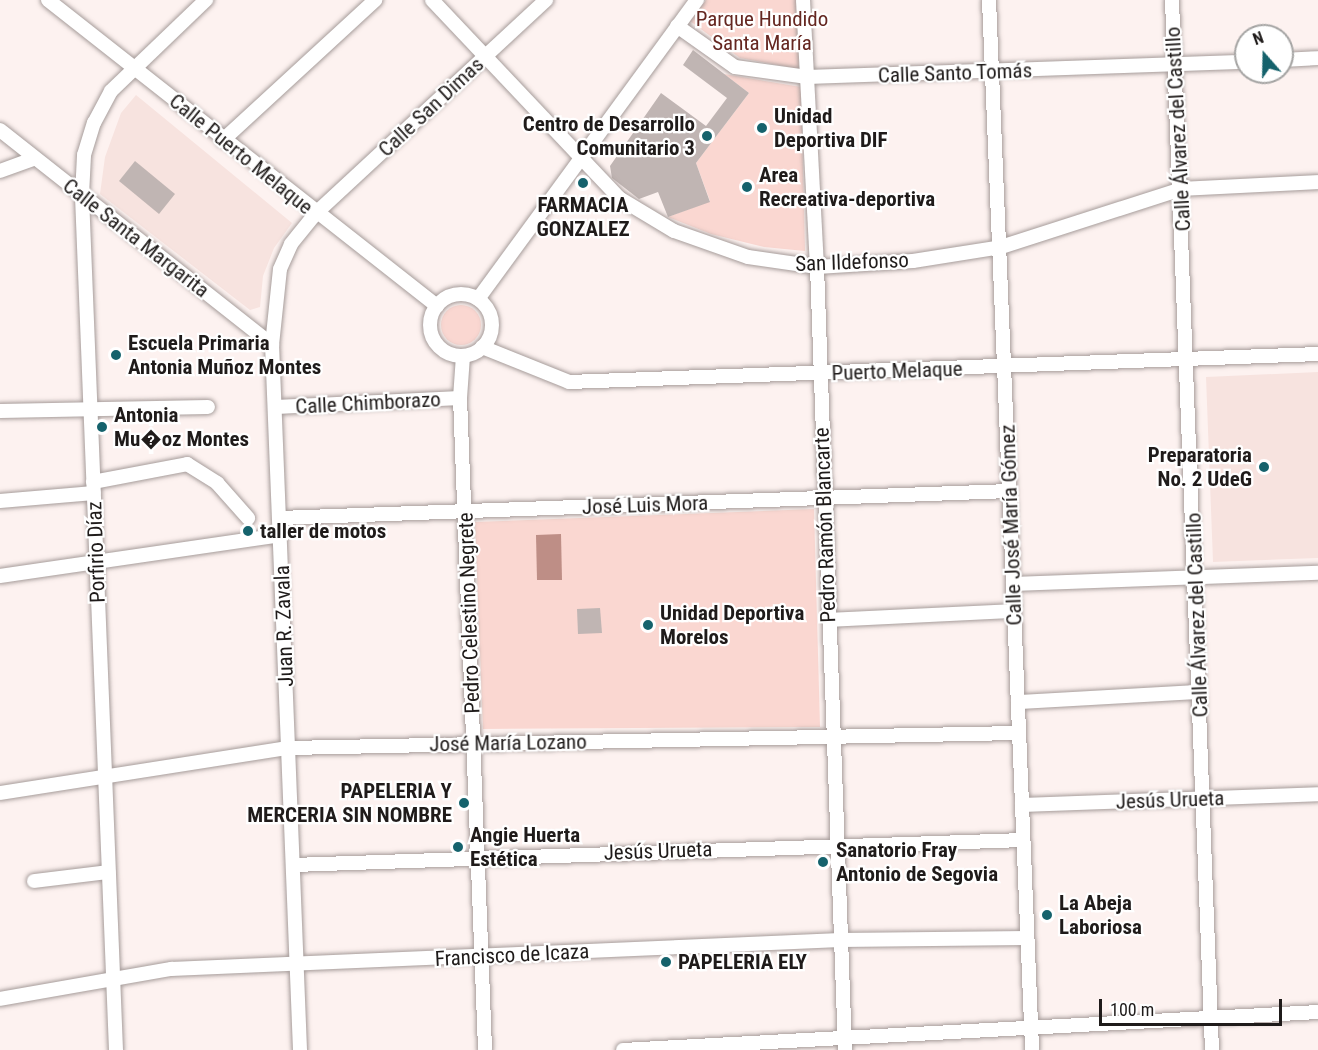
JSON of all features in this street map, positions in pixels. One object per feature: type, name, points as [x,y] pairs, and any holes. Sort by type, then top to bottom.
[{"type":"street","name":"Calle Puerto Melaque","points":[[48,0],[315,214],[436,306]]},
{"type":"street","name":"Porfirio Díaz","points":[[116,1050],[82,195],[84,154],[94,123],[111,91],[133,67],[206,0]]},
{"type":"street","points":[[223,140],[375,0]]},
{"type":"street","name":"San Ildefonso","points":[[432,0],[580,160],[619,198],[674,231],[736,255],[817,267],[913,261],[1001,247],[1182,189],[1318,182]]},
{"type":"street","name":"Calle San Dimas","points":[[315,214],[546,0]]},
{"type":"street","points":[[478,300],[697,0]]},
{"type":"street","name":"Pedro Ramón Blancarte","points":[[803,0],[817,267],[844,1045]]},
{"type":"street","name":"Calle José María Gómez","points":[[989,0],[1001,247],[1032,1050]]},
{"type":"street","name":"Calle Álvarez del Castillo","points":[[1172,0],[1182,189],[1212,1050]]},
{"type":"street","name":"Calle Santo Tomás","points":[[677,26],[735,67],[807,77],[1234,62]]},
{"type":"street","points":[[1294,59],[1318,58]]},
{"type":"street","name":"Calle Santa Margarita","points":[[0,130],[272,345]]},
{"type":"street","points":[[0,171],[34,158]]},
{"type":"street","name":"Juan R. Zavala","points":[[300,1050],[272,345],[275,293],[282,263],[315,214]]},
{"type":"street","points":[[456,294],[478,300],[486,307],[492,328],[482,347],[463,356],[451,354],[433,339],[431,316],[436,306],[456,294]]},
{"type":"street","name":"Puerto Melaque","points":[[482,347],[569,382],[1318,354]]},
{"type":"street","name":"Pedro Celestino Negrete","points":[[463,356],[460,398],[483,957],[484,1050]]},
{"type":"street","name":"Calle Chimborazo","points":[[276,407],[460,398]]},
{"type":"street","points":[[0,411],[208,407]]},
{"type":"street","points":[[0,501],[94,487],[187,464],[217,483],[248,518]]},
{"type":"street","name":"José Luis Mora","points":[[280,518],[1010,491]]},
{"type":"street","points":[[0,576],[281,535]]},
{"type":"street","points":[[1013,584],[1318,573]]},
{"type":"street","points":[[829,620],[1014,611]]},
{"type":"street","points":[[1018,702],[1199,692]]},
{"type":"street","name":"José María Lozano","points":[[0,793],[288,748],[1019,733]]},
{"type":"street","name":"Jesús Urueta","points":[[1022,805],[1318,794]]},
{"type":"street","name":"Jesús Urueta","points":[[293,865],[837,844],[1023,840]]},
{"type":"street","points":[[34,881],[108,872]]},
{"type":"street","name":"Francisco de Icaza","points":[[0,999],[171,969],[840,940],[1027,938]]},
{"type":"street","points":[[623,1050],[844,1045],[1318,1011]]},
{"type":"shaded area","points":[[136,95],[292,223],[274,248],[263,276],[260,307],[250,310],[100,194],[105,157],[121,113]]},
{"type":"shaded area","name":"Preparatoria No. 2 UdeG","points":[[1318,372],[1318,558],[1213,562],[1206,377]]},
{"type":"shaded area","points":[[561,534],[562,580],[537,580],[536,535]]},
{"type":"green space","name":"Parque Hundido Santa María","points":[[706,0],[797,0],[799,69],[740,58],[690,21]]},
{"type":"green space","name":"Unidad Deportiva DIF","points":[[724,74],[801,87],[805,251],[764,247],[711,234],[668,217],[710,201],[696,163],[749,93]]},
{"type":"green space","points":[[461,305],[475,311],[481,325],[475,339],[461,345],[447,339],[441,325],[447,311]]},
{"type":"green space","name":"Unidad Deportiva Morelos","points":[[814,509],[820,727],[483,729],[475,522]]},
{"type":"building","name":"Centro de Desarrollo Comunitario 3","points":[[693,50],[749,93],[696,163],[710,202],[668,217],[658,192],[639,199],[612,178],[610,166],[661,93],[706,126],[727,98],[683,65]]},
{"type":"building","points":[[135,161],[175,194],[159,214],[119,181]]},
{"type":"building","points":[[600,608],[602,633],[578,634],[577,609]]},
{"type":"place","name":"Unidad Deportiva DIF","points":[[762,128]]},
{"type":"place","name":"Centro de Desarrollo Comunitario 3","points":[[707,136]]},
{"type":"place","name":"FARMACIA GONZALEZ","points":[[583,183]]},
{"type":"place","name":"Area Recreativa-deportiva","points":[[747,187]]},
{"type":"place","name":"Escuela Primaria Antonia Muñoz Montes","points":[[116,355]]},
{"type":"place","name":"Antonia Mu�oz Montes","points":[[102,427]]},
{"type":"place","name":"Preparatoria No. 2 UdeG","points":[[1264,467]]},
{"type":"place","name":"taller de motos","points":[[248,531]]},
{"type":"place","name":"Unidad Deportiva Morelos","points":[[648,625]]},
{"type":"place","name":"PAPELERIA Y MERCERIA SIN NOMBRE","points":[[464,803]]},
{"type":"place","name":"Angie Huerta Estética","points":[[458,847]]},
{"type":"place","name":"Sanatorio Fray Antonio de Segovia","points":[[823,862]]},
{"type":"place","name":"La Abeja Laboriosa","points":[[1047,915]]},
{"type":"place","name":"PAPELERIA ELY","points":[[666,962]]}]
